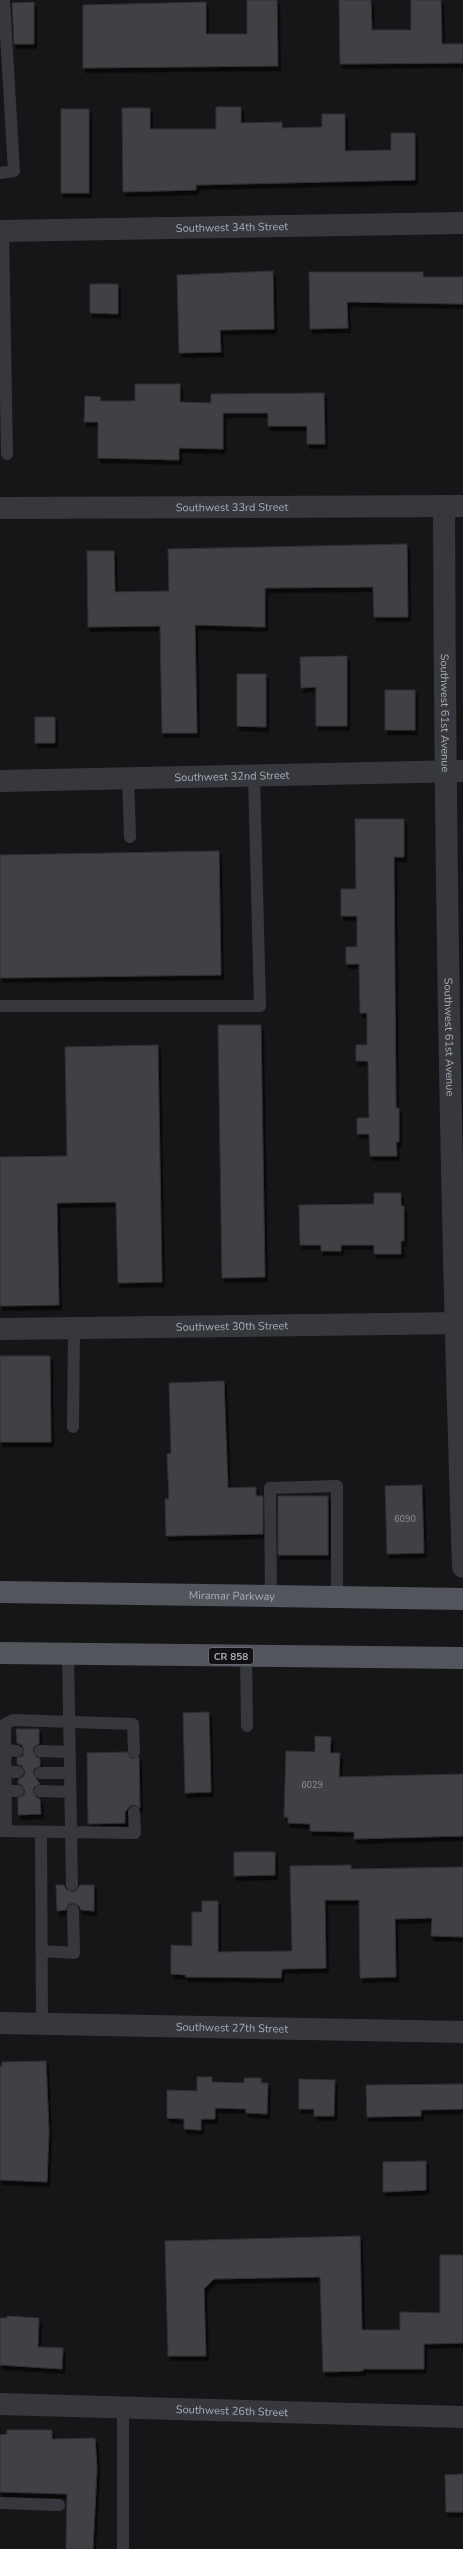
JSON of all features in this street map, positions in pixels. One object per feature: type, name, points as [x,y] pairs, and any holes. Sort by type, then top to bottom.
[{"type":"main road","name":"Miramar Parkway","points":[[0,1592],[463,1600]]},
{"type":"main road","name":"CR 858","points":[[0,1653],[463,1658]]},
{"type":"street","name":"Southwest 34th Street","points":[[2,231],[463,223]]},
{"type":"street","name":"Southwest 33rd Street","points":[[0,508],[453,506]]},
{"type":"street","name":"Southwest 61st Avenue","points":[[453,506],[459,1323],[463,1567]]},
{"type":"street","name":"Southwest 32nd Street","points":[[0,781],[454,772]]},
{"type":"street","name":"Southwest 30th Street","points":[[0,1329],[459,1323]]},
{"type":"street","name":"Southwest 27th Street","points":[[0,2023],[463,2032]]},
{"type":"street","name":"Southwest 26th Street","points":[[0,2404],[463,2417]]},
{"type":"lane","points":[[0,173],[14,171],[4,0]]},
{"type":"lane","points":[[2,231],[7,454]]},
{"type":"lane","points":[[0,1006],[260,1006],[254,776]]},
{"type":"lane","points":[[128,778],[130,837]]},
{"type":"lane","points":[[73,1427],[74,1328]]},
{"type":"lane","points":[[271,1596],[270,1488],[337,1486],[337,1598]]},
{"type":"lane","points":[[68,1654],[72,1885]]},
{"type":"lane","points":[[246,1656],[247,1726]]},
{"type":"lane","points":[[134,1752],[133,1724],[13,1720],[5,1724],[11,1750],[5,1772],[6,1791],[3,1831],[135,1833],[134,1812]]},
{"type":"lane","points":[[40,1751],[70,1752]]},
{"type":"lane","points":[[5,1772],[18,1772]]},
{"type":"lane","points":[[40,1773],[70,1773]]},
{"type":"lane","points":[[6,1791],[18,1791]]},
{"type":"lane","points":[[40,1791],[70,1792]]},
{"type":"lane","points":[[41,1832],[42,2024]]},
{"type":"lane","points":[[42,1951],[74,1953],[73,1910]]},
{"type":"lane","points":[[123,2407],[123,2549]]},
{"type":"lane","points":[[0,2504],[59,2505]]},
{"type":"building","points":[[247,0],[277,0],[278,66],[83,68],[83,5],[206,2],[206,34],[247,34]]},
{"type":"building","points":[[339,0],[371,0],[372,30],[411,30],[411,0],[441,0],[442,44],[463,44],[463,63],[340,64]]},
{"type":"building","points":[[34,2],[34,44],[14,44],[12,3]]},
{"type":"building","points":[[216,107],[241,107],[241,123],[282,122],[282,128],[322,127],[322,114],[345,114],[345,151],[391,150],[391,133],[415,133],[415,180],[196,185],[196,190],[123,192],[122,108],[150,108],[150,129],[216,129]]},
{"type":"building","points":[[61,109],[89,109],[89,193],[61,193]]},
{"type":"building","points":[[273,271],[274,329],[220,330],[221,352],[179,353],[177,275]]},
{"type":"building","points":[[309,272],[423,272],[423,277],[463,277],[463,304],[347,302],[348,328],[310,329]]},
{"type":"building","points":[[90,284],[118,284],[118,314],[90,313]]},
{"type":"building","points":[[135,384],[180,384],[180,402],[211,403],[211,394],[324,393],[325,444],[307,444],[307,426],[268,426],[268,413],[223,413],[223,449],[179,448],[179,460],[98,458],[98,422],[84,422],[85,396],[101,397],[100,401],[135,401]]},
{"type":"building","points":[[407,544],[408,617],[374,617],[373,587],[265,588],[265,627],[195,625],[197,733],[162,733],[160,626],[88,627],[87,551],[114,551],[115,592],[169,591],[168,549]]},
{"type":"building","points":[[347,656],[347,726],[316,726],[316,687],[301,688],[300,657]]},
{"type":"building","points":[[237,674],[266,674],[266,727],[237,726]]},
{"type":"building","points":[[385,690],[415,690],[415,730],[385,730]]},
{"type":"building","points":[[35,717],[55,717],[55,743],[35,743]]},
{"type":"building","points":[[355,819],[404,819],[404,857],[394,857],[396,1108],[399,1108],[399,1142],[396,1142],[397,1156],[370,1156],[369,1134],[357,1134],[357,1118],[369,1118],[368,1061],[356,1061],[356,1045],[367,1045],[367,1013],[360,1013],[359,964],[346,964],[346,947],[357,947],[357,916],[341,916],[341,889],[356,889]]},
{"type":"building","points":[[219,851],[221,975],[0,978],[0,855]]},
{"type":"building","points":[[218,1025],[261,1025],[265,1277],[222,1278]]},
{"type":"building","points":[[158,1045],[162,1282],[118,1283],[116,1202],[57,1203],[59,1305],[0,1306],[0,1157],[67,1156],[65,1047]]},
{"type":"building","points":[[374,1193],[401,1193],[401,1206],[404,1206],[404,1241],[401,1241],[401,1254],[374,1254],[374,1245],[341,1245],[341,1251],[321,1251],[321,1245],[300,1245],[299,1205],[374,1204]]},
{"type":"building","points":[[0,1356],[50,1356],[51,1442],[0,1442]]},
{"type":"building","points":[[224,1381],[228,1488],[256,1487],[256,1496],[263,1496],[263,1534],[166,1536],[165,1499],[169,1499],[167,1454],[171,1453],[169,1383]]},
{"type":"building","points":[[422,1485],[424,1553],[387,1554],[385,1486]]},
{"type":"building","points":[[278,1496],[328,1496],[328,1555],[278,1555]]},
{"type":"building","points":[[209,1712],[211,1792],[185,1793],[183,1713]]},
{"type":"building","points":[[16,1729],[39,1729],[39,1744],[34,1747],[33,1751],[36,1757],[40,1758],[40,1766],[34,1769],[33,1773],[40,1784],[34,1787],[33,1791],[36,1797],[40,1799],[41,1814],[18,1815],[18,1798],[24,1795],[25,1791],[22,1785],[18,1784],[18,1780],[24,1776],[25,1772],[22,1766],[17,1764],[17,1758],[23,1756],[24,1751],[22,1745],[17,1743]]},
{"type":"building","points":[[315,1736],[331,1737],[330,1753],[340,1753],[339,1777],[463,1774],[463,1836],[354,1839],[354,1832],[310,1831],[310,1824],[288,1823],[288,1817],[284,1817],[286,1751],[315,1752]]},
{"type":"building","points":[[127,1752],[131,1759],[139,1757],[140,1808],[134,1805],[130,1806],[125,1812],[125,1823],[88,1824],[87,1753]]},
{"type":"building","points":[[234,1852],[275,1852],[275,1875],[234,1876]]},
{"type":"building","points":[[351,1865],[351,1869],[463,1867],[463,1937],[431,1936],[432,1918],[395,1919],[396,1977],[360,1978],[359,1900],[325,1900],[326,1968],[282,1969],[281,1978],[185,1977],[186,1975],[171,1974],[171,1945],[192,1946],[192,1912],[202,1912],[202,1901],[218,1901],[218,1952],[292,1951],[290,1866]]},
{"type":"building","points":[[56,1885],[64,1885],[66,1889],[72,1892],[76,1891],[80,1885],[94,1885],[94,1911],[81,1910],[79,1906],[73,1903],[69,1904],[66,1910],[57,1911]]},
{"type":"building","points":[[46,2061],[49,2132],[47,2182],[0,2180],[0,2066],[2,2066],[2,2062]]},
{"type":"building","points":[[197,2077],[212,2077],[212,2082],[244,2083],[244,2078],[261,2078],[261,2083],[268,2083],[267,2114],[246,2113],[246,2109],[215,2108],[215,2119],[201,2119],[201,2130],[184,2129],[184,2119],[167,2118],[167,2090],[197,2091]]},
{"type":"building","points":[[299,2079],[335,2080],[334,2116],[314,2116],[314,2109],[299,2109]]},
{"type":"building","points":[[463,2084],[463,2109],[421,2110],[421,2116],[367,2117],[366,2085]]},
{"type":"building","points":[[426,2161],[426,2190],[383,2192],[383,2162]]},
{"type":"building","points":[[360,2236],[362,2330],[400,2330],[400,2312],[440,2313],[440,2255],[463,2255],[463,2343],[424,2344],[424,2369],[363,2369],[363,2371],[323,2372],[320,2277],[214,2279],[204,2289],[206,2356],[168,2356],[165,2241]]},
{"type":"building","points":[[7,2316],[39,2318],[38,2347],[63,2348],[62,2369],[0,2365],[0,2318],[7,2318]]},
{"type":"building","points":[[7,2430],[52,2430],[52,2439],[95,2438],[97,2468],[93,2549],[66,2549],[67,2494],[0,2492],[0,2435],[7,2434]]},
{"type":"building","points":[[463,2474],[463,2512],[446,2512],[445,2475]]}]
